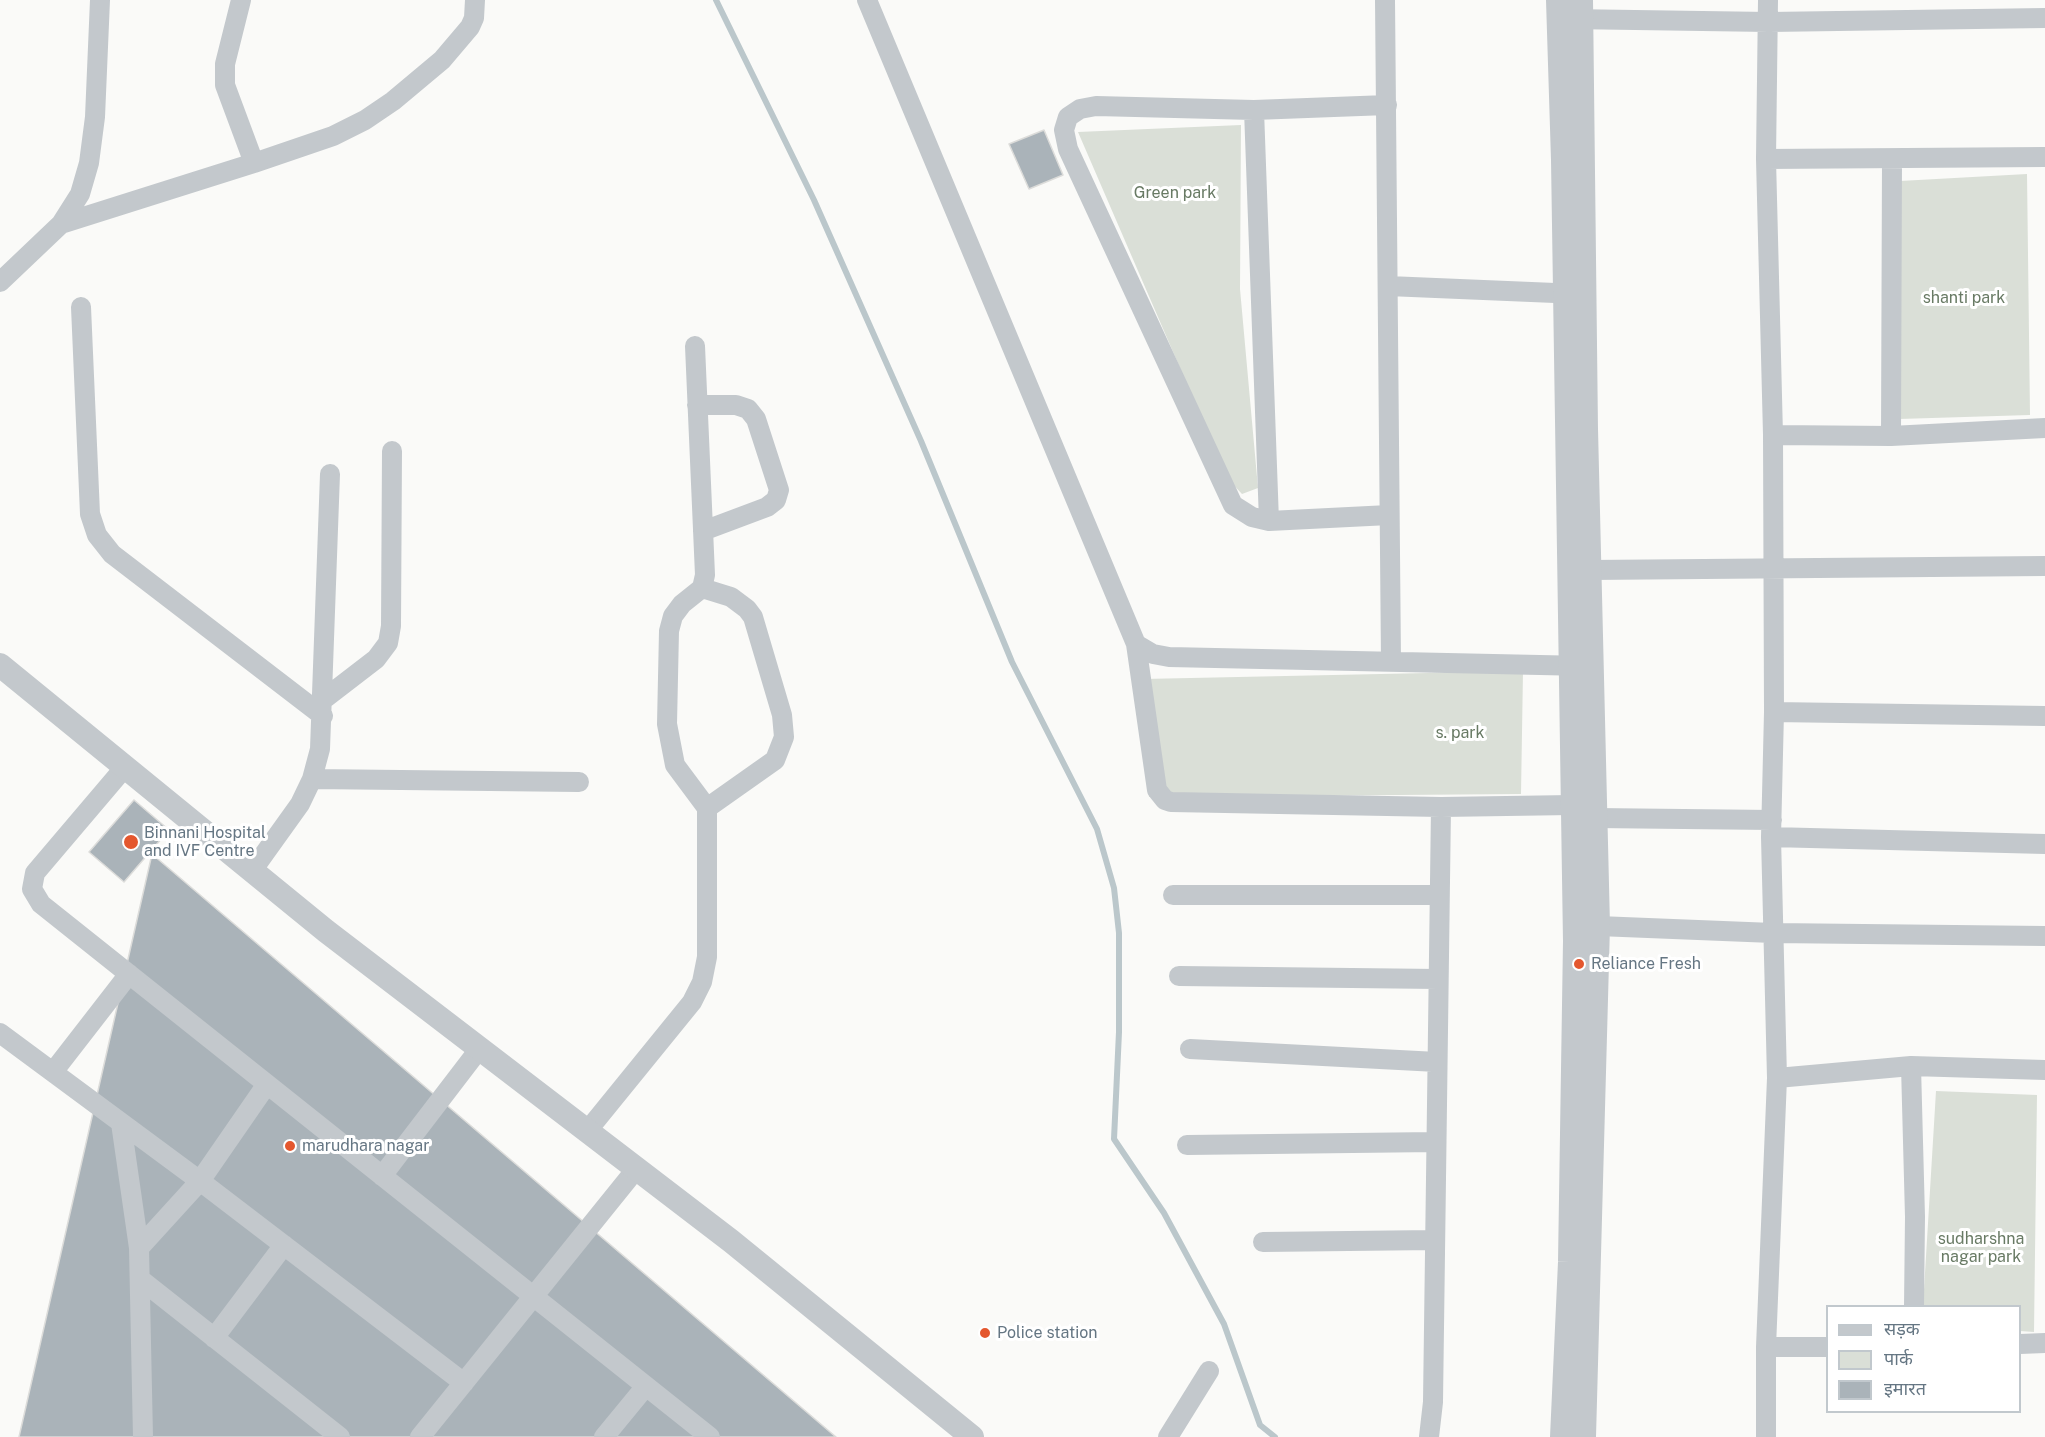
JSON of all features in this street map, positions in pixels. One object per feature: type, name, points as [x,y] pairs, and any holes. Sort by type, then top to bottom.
[{"type":"street","points":[[0,282],[61,224],[80,194],[89,163],[95,117],[100,0]]},
{"type":"street","points":[[241,0],[225,64],[225,85],[254,164]]},
{"type":"street","points":[[61,224],[254,164],[333,136],[364,120],[393,101],[442,60],[470,27],[474,18],[475,0]]},
{"type":"street","points":[[867,0],[1136,644],[1157,790],[1164,800],[1441,807],[1572,805]]},
{"type":"street","points":[[1385,0],[1391,661]]},
{"type":"street","points":[[1766,1437],[1766,1347],[1778,1078],[1771,828],[1774,712],[1773,435],[1766,159],[1768,0]]},
{"type":"street","points":[[1584,1437],[1598,926],[1595,818],[1580,666],[1570,10],[1769,22],[2045,18]]},
{"type":"street","points":[[1387,105],[1254,110],[1096,106],[1080,109],[1068,117],[1064,130],[1068,149],[1233,505],[1252,517],[1269,521],[1389,515]]},
{"type":"street","points":[[1254,110],[1269,521]]},
{"type":"street","points":[[1766,159],[2045,158]]},
{"type":"street","points":[[1891,436],[1892,160]]},
{"type":"street","points":[[1388,286],[1574,294]]},
{"type":"street","points":[[1562,1437],[1570,1250],[1575,941],[1572,805],[1580,666],[1590,570],[1574,294]]},
{"type":"street","points":[[81,307],[90,514],[97,535],[112,554],[323,708]]},
{"type":"street","points":[[588,1130],[692,1002],[702,982],[707,957],[707,808],[675,765],[667,724],[669,631],[673,616],[682,604],[702,588],[705,575],[694,346]]},
{"type":"street","points":[[697,405],[736,405],[748,410],[756,419],[779,490],[776,500],[768,507],[703,531]]},
{"type":"street","points":[[1773,435],[1891,436],[2045,428]]},
{"type":"street","points":[[323,708],[376,659],[388,643],[391,626],[392,451]]},
{"type":"street","points":[[252,871],[300,804],[312,779],[320,749],[330,474]]},
{"type":"street","points":[[1590,570],[2045,567]]},
{"type":"street","points":[[702,588],[731,597],[747,609],[753,617],[782,715],[784,737],[775,760],[707,808]]},
{"type":"street","points":[[1136,644],[1153,654],[1169,657],[1580,666]]},
{"type":"street","points":[[0,665],[326,931],[637,1168],[972,1437]]},
{"type":"street","points":[[1774,712],[2045,716]]},
{"type":"street","points":[[125,767],[35,873],[32,889],[41,904],[710,1437]]},
{"type":"street","points":[[312,779],[579,782]]},
{"type":"street","points":[[1429,1437],[1433,1402],[1441,807]]},
{"type":"street","points":[[1595,818],[2045,844]]},
{"type":"street","points":[[1173,895],[1439,895]]},
{"type":"street","points":[[1598,926],[1773,933],[2045,936]]},
{"type":"street","points":[[53,1072],[129,974]]},
{"type":"street","points":[[1179,976],[1438,979]]},
{"type":"street","points":[[0,1033],[200,1181],[464,1383]]},
{"type":"street","points":[[382,1176],[480,1048]]},
{"type":"street","points":[[1190,1049],[1437,1062]]},
{"type":"street","points":[[1778,1078],[1911,1066],[2045,1070]]},
{"type":"street","points":[[1911,1066],[1915,1217],[1914,1305]]},
{"type":"street","points":[[139,1248],[200,1181],[267,1084]]},
{"type":"street","points":[[121,1123],[139,1248],[143,1437]]},
{"type":"street","points":[[1187,1144],[1436,1142]]},
{"type":"street","points":[[420,1437],[637,1168]]},
{"type":"street","points":[[1263,1242],[1434,1240]]},
{"type":"street","points":[[214,1338],[284,1245]]},
{"type":"street","points":[[140,1279],[340,1437]]},
{"type":"street","points":[[2021,1344],[2045,1343]]},
{"type":"street","points":[[1766,1347],[1826,1347]]},
{"type":"street","points":[[1168,1437],[1209,1371]]},
{"type":"street","points":[[604,1437],[646,1386]]},
{"type":"green space","name":"Green park","points":[[1241,125],[1240,289],[1258,488],[1242,494],[1228,479],[1078,132]]},
{"type":"green space","name":"shanti park","points":[[2027,174],[2030,415],[1899,419],[1900,181]]},
{"type":"green space","name":"s. park","points":[[1523,671],[1521,794],[1149,797],[1143,679]]},
{"type":"green space","name":"sudharshna nagar park","points":[[1936,1091],[2037,1095],[2034,1332],[2021,1331],[2021,1305],[1923,1305]]},
{"type":"building","points":[[1044,130],[1063,175],[1029,189],[1009,144]]},
{"type":"building","points":[[134,800],[169,830],[124,882],[89,852]]},
{"type":"building","name":"marudhara nagar","points":[[152,854],[836,1437],[19,1437]]},
{"type":"waterway","points":[[716,0],[814,200],[921,441],[1012,662],[1097,829],[1114,888],[1119,933],[1119,1032],[1114,1139],[1164,1213],[1224,1324],[1260,1425],[1275,1437]]},
{"type":"place","name":"Binnani Hospital and IVF Centre","points":[[131,842]]},
{"type":"place","name":"Reliance Fresh","points":[[1579,964]]},
{"type":"place","name":"marudhara nagar","points":[[290,1146]]},
{"type":"place","name":"Police station","points":[[985,1333]]}]
